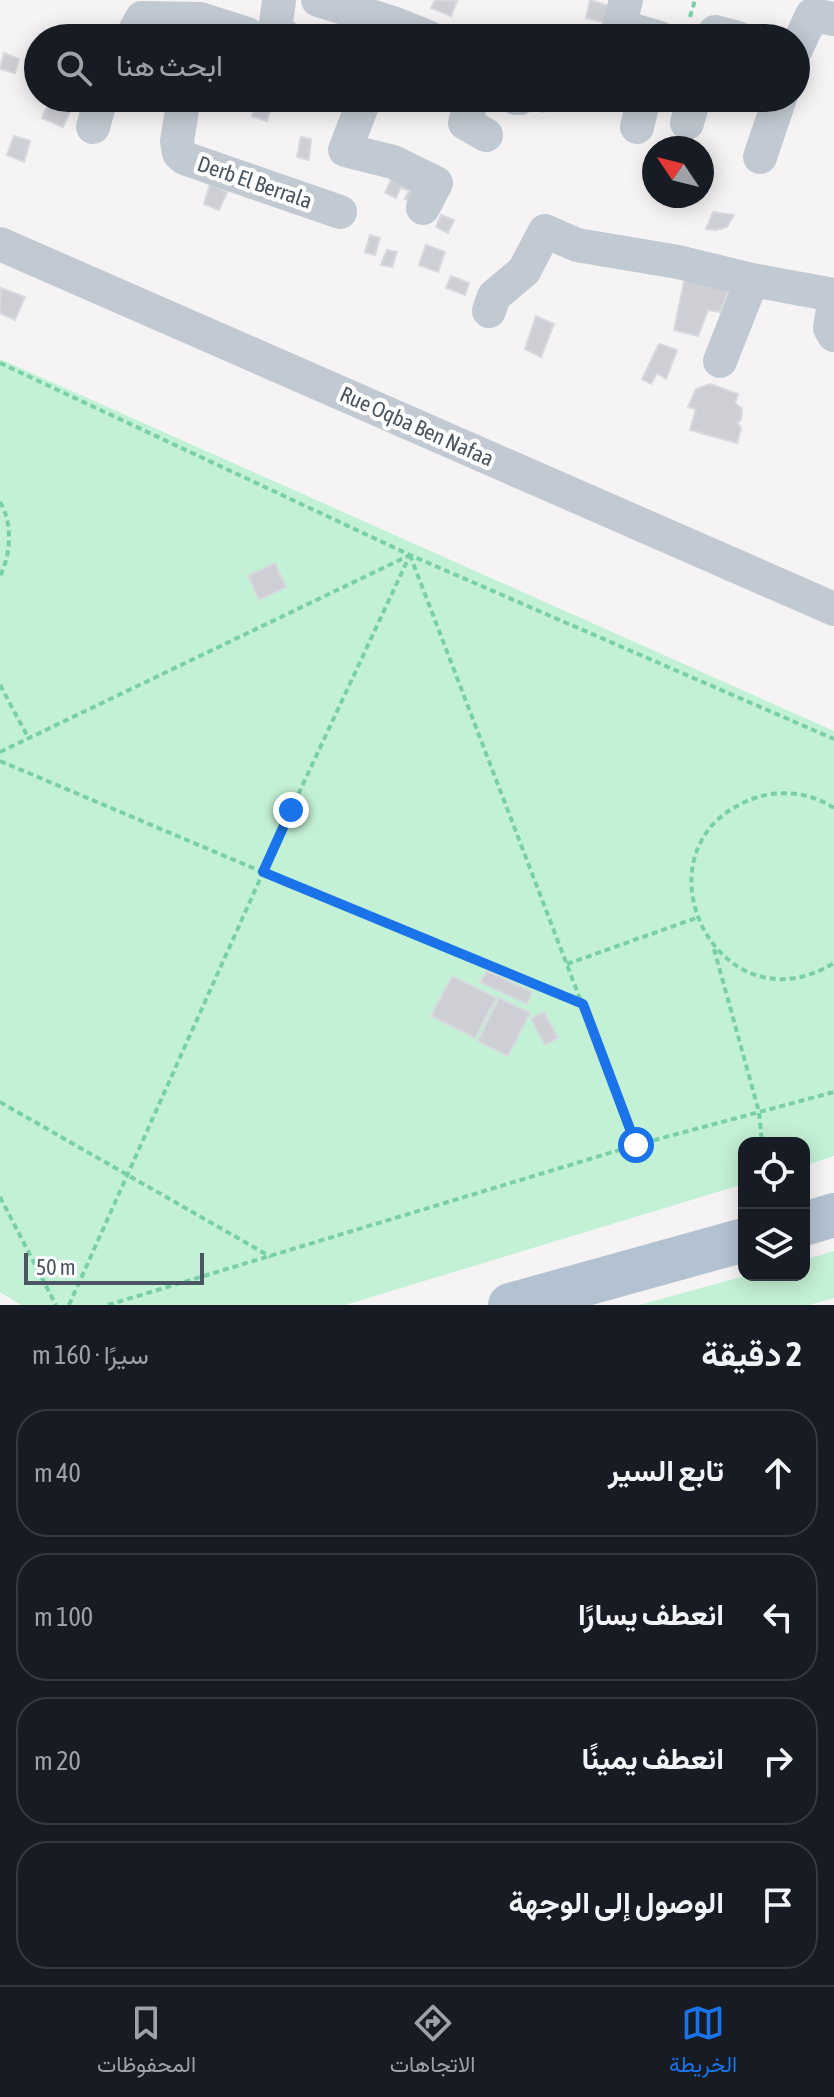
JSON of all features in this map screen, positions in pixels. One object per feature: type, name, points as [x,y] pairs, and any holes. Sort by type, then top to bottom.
[{"type":"main road","points":[[810,1222],[834,1215]]},
{"type":"main road","points":[[510,1305],[738,1242]]},
{"type":"street","points":[[276,24],[279,0]]},
{"type":"street","points":[[318,0],[376,24]]},
{"type":"street","points":[[620,24],[626,0]]},
{"type":"street","points":[[806,24],[812,15],[834,19]]},
{"type":"street","points":[[139,19],[200,19]]},
{"type":"street","name":"Derb El Berrala","points":[[182,112],[177,141],[179,153],[184,158],[340,212]]},
{"type":"street","points":[[360,112],[345,150],[393,162],[436,183],[423,208]]},
{"type":"street","points":[[468,112],[465,123],[486,135]]},
{"type":"street","points":[[760,157],[775,112]]},
{"type":"street","points":[[489,311],[494,296],[524,271],[545,231],[577,245],[678,262],[834,295]]},
{"type":"street","name":"Rue Oqba Ben Nafaa","points":[[0,244],[834,609]]},
{"type":"street","points":[[720,361],[752,280]]},
{"type":"street","points":[[834,303],[830,328],[834,335]]},
{"type":"path","points":[[0,363],[410,555],[834,739]]},
{"type":"path","points":[[0,502],[10,537],[6,565],[0,576]]},
{"type":"path","points":[[0,752],[410,555]]},
{"type":"path","points":[[69,1305],[263,872],[410,555]]},
{"type":"path","points":[[410,555],[636,1145]]},
{"type":"path","points":[[0,685],[29,739]]},
{"type":"path","points":[[0,761],[583,1004]]},
{"type":"path","points":[[761,1137],[759,1112],[714,947],[696,918],[691,885],[697,851],[716,822],[743,802],[777,793],[810,796],[834,808]]},
{"type":"path","points":[[567,964],[696,918]]},
{"type":"path","points":[[714,947],[740,968],[773,978],[807,975],[834,963]]},
{"type":"path","points":[[108,1305],[636,1145],[834,1092]]},
{"type":"path","points":[[0,1102],[271,1257]]},
{"type":"path","points":[[0,1197],[56,1305]]},
{"type":"green space","points":[[0,359],[834,731],[834,1156],[810,1164],[810,1137],[738,1137],[738,1186],[345,1305],[21,1305],[0,1292]]},
{"type":"green space","points":[[834,1251],[834,1298],[809,1305],[639,1305],[738,1278],[738,1281],[810,1281],[810,1258]]},
{"type":"building","points":[[435,0],[457,1],[451,16],[431,8]]},
{"type":"building","points":[[590,0],[616,8],[610,24],[586,18]]},
{"type":"building","points":[[4,53],[19,59],[15,73],[0,69]]},
{"type":"building","points":[[45,112],[70,112],[63,127],[42,118]]},
{"type":"building","points":[[253,112],[270,112],[267,121],[252,116]]},
{"type":"building","points":[[14,136],[30,141],[24,162],[7,155]]},
{"type":"building","points":[[301,137],[311,139],[309,160],[297,157]]},
{"type":"building","points":[[395,172],[422,185],[413,204],[405,199],[409,191],[401,187],[396,198],[385,193]]},
{"type":"building","points":[[210,184],[227,192],[219,210],[204,204]]},
{"type":"building","points":[[713,212],[734,215],[727,227],[706,229]]},
{"type":"building","points":[[441,215],[454,220],[448,233],[436,227]]},
{"type":"building","points":[[370,235],[380,238],[375,255],[365,252]]},
{"type":"building","points":[[426,245],[445,252],[438,272],[419,265]]},
{"type":"building","points":[[387,250],[397,252],[392,267],[381,265]]},
{"type":"building","points":[[451,276],[469,283],[465,295],[446,288]]},
{"type":"building","points":[[685,277],[729,289],[720,312],[708,310],[698,336],[674,330]]},
{"type":"building","points":[[1,288],[25,297],[15,320],[0,313]]},
{"type":"building","points":[[536,316],[554,324],[541,357],[525,349]]},
{"type":"building","points":[[659,344],[677,350],[666,379],[657,373],[651,384],[642,379]]},
{"type":"building","points":[[710,384],[738,394],[735,403],[742,409],[741,420],[737,423],[741,428],[737,443],[690,430],[696,409],[688,407],[696,389]]},
{"type":"building","points":[[275,563],[286,587],[259,600],[248,576]]},
{"type":"building","points":[[487,971],[532,992],[527,1004],[480,982]]},
{"type":"building","points":[[452,976],[496,998],[475,1038],[431,1016]]},
{"type":"building","points":[[499,998],[530,1013],[508,1056],[478,1041]]},
{"type":"building","points":[[544,1012],[558,1038],[545,1045],[531,1019]]},
{"type":"route","points":[[291,810],[263,872],[583,1004],[636,1145]]}]
